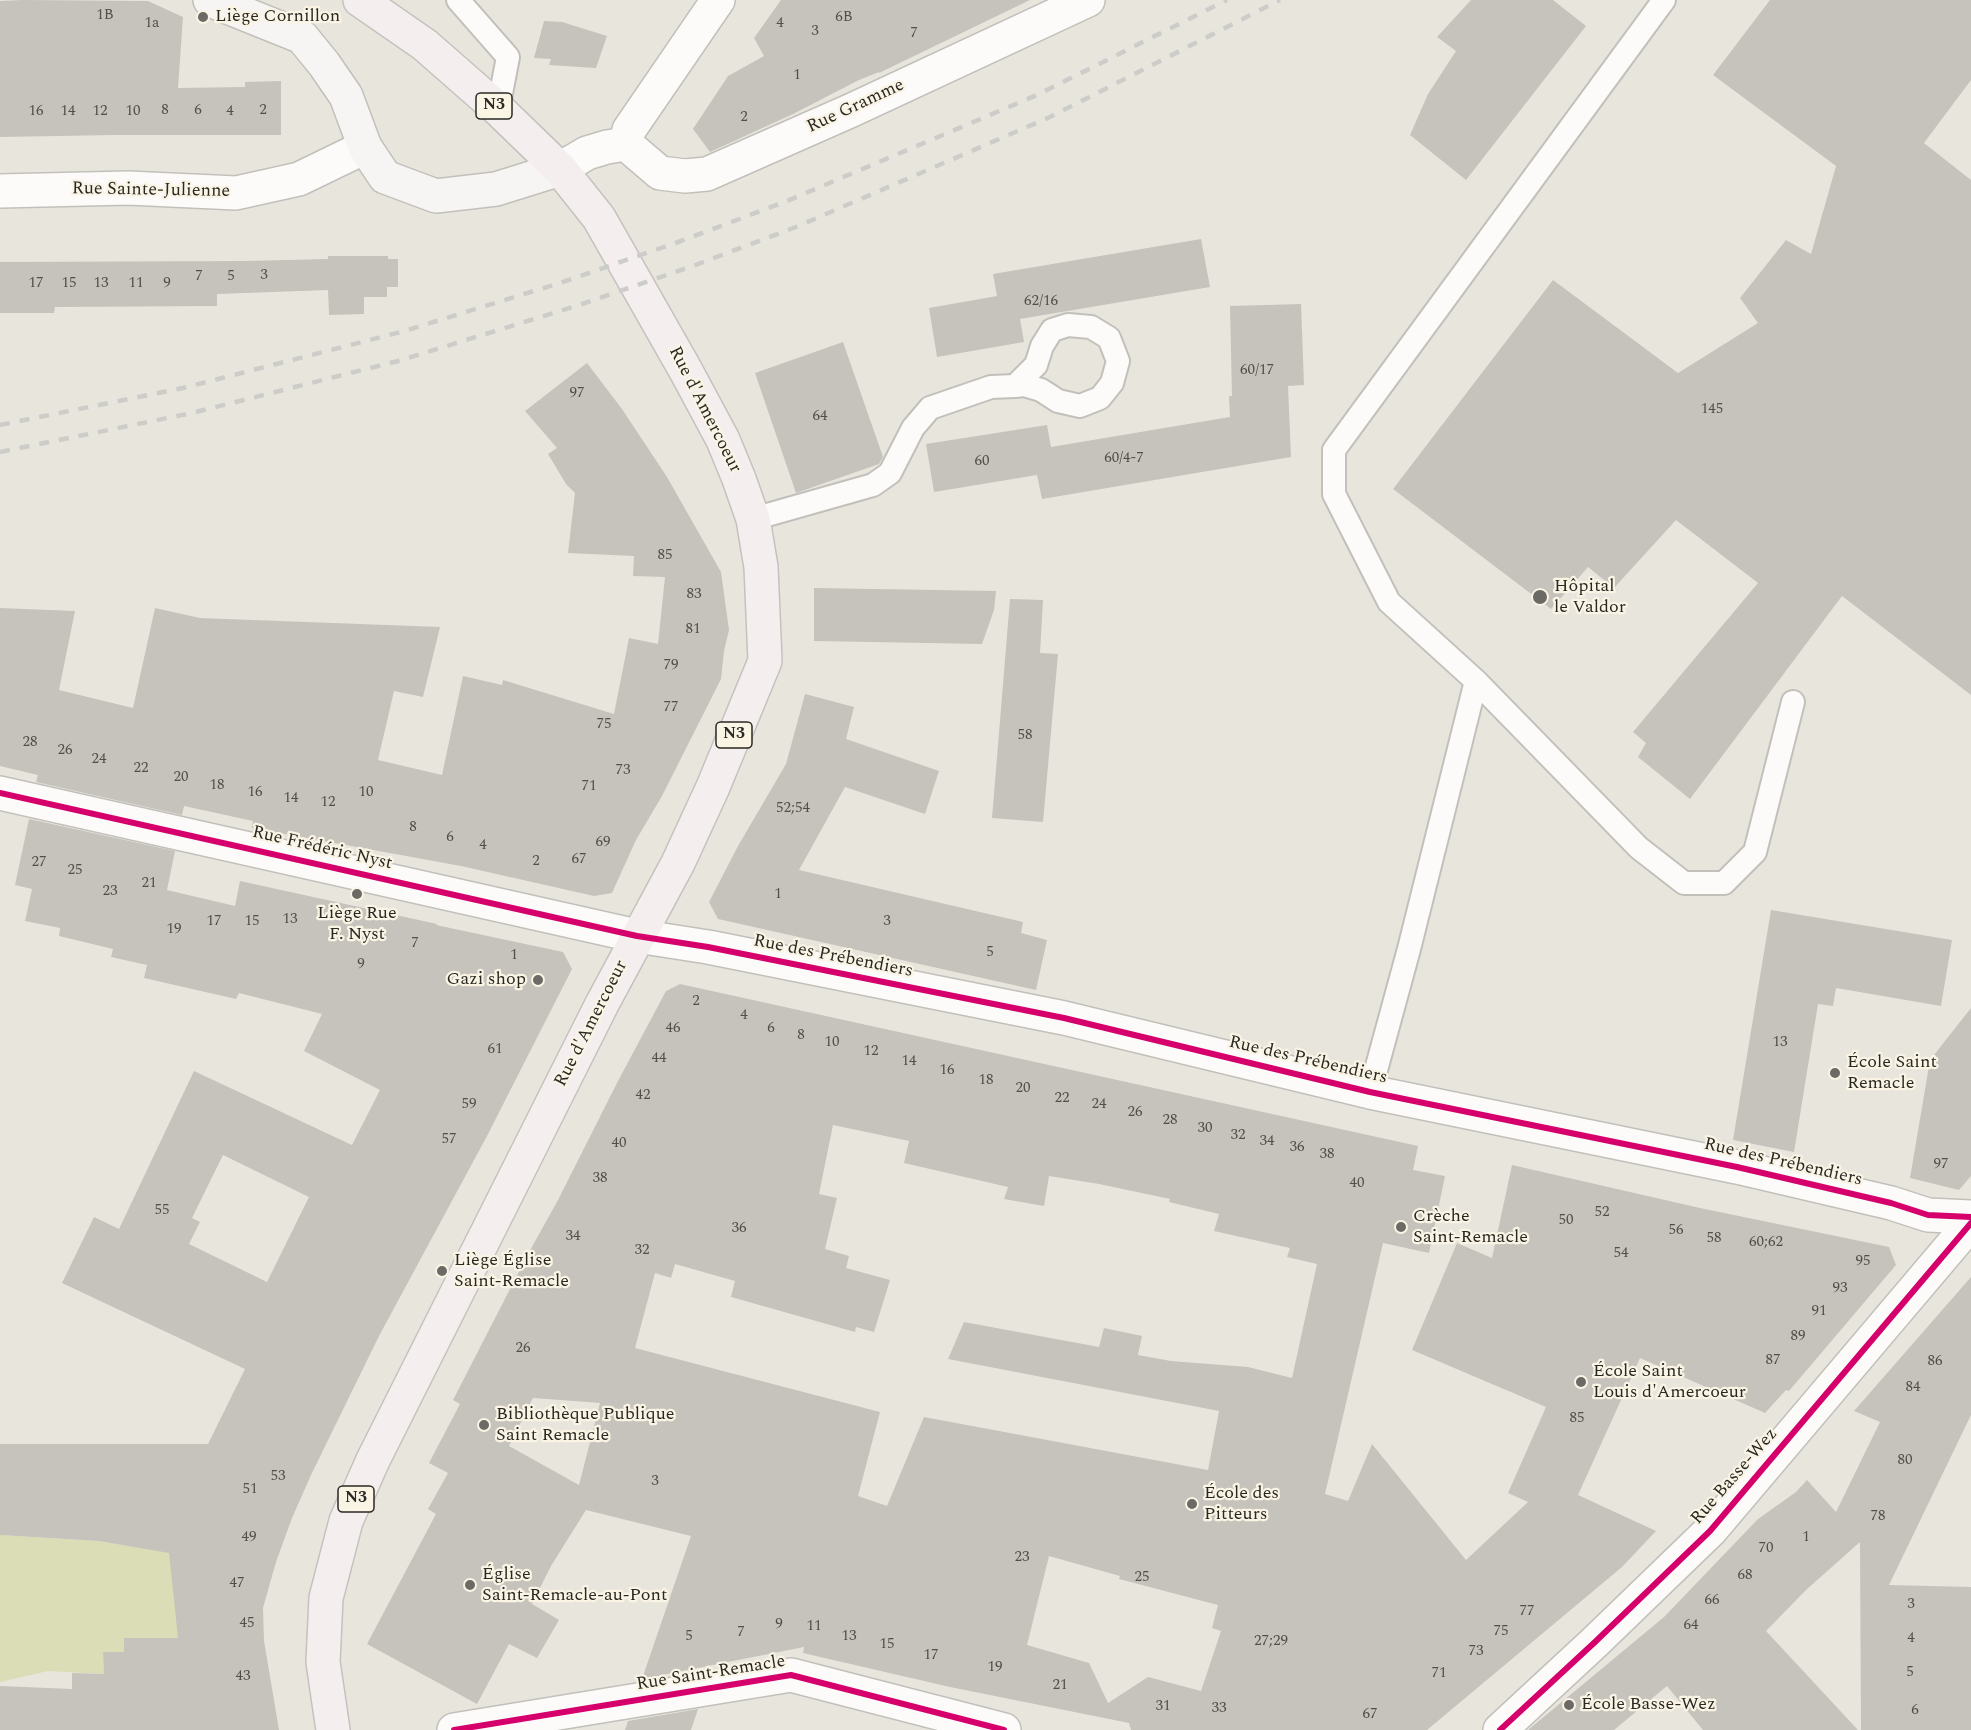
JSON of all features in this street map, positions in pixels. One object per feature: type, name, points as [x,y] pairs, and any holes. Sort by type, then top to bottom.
[{"type":"main road","points":[[210,0],[302,37],[346,96],[365,147],[385,177],[436,196],[496,189],[560,169]]},
{"type":"main road","name":"N3","points":[[360,0],[425,45],[498,109],[560,169]]},
{"type":"main road","name":"Rue d'Amercoeur","points":[[333,1730],[323,1662],[326,1598],[346,1521],[373,1460],[637,936],[678,863],[713,787],[765,661],[761,567],[753,519],[723,440],[599,218],[560,169]]},
{"type":"street","points":[[560,169],[587,153],[626,144],[629,130],[718,0]]},
{"type":"street","name":"Rue Gramme","points":[[626,144],[660,173],[685,176],[707,174],[852,110],[1088,0]]},
{"type":"street","name":"Rue Sainte-Julienne","points":[[0,191],[128,188],[236,193],[299,179],[365,147]]},
{"type":"street","name":"Rue Frédéric Nyst","points":[[0,793],[637,936]]},
{"type":"street","name":"Rue des Prébendiers","points":[[637,936],[708,947],[1064,1018],[1370,1092],[1737,1167],[1891,1203],[1928,1215],[1971,1217]]},
{"type":"street","name":"Rue Basse-Wez","points":[[1500,1730],[1710,1531],[1971,1222]]},
{"type":"street","name":"Rue Saint-Remacle","points":[[454,1730],[791,1675],[1004,1730]]},
{"type":"lane","points":[[458,0],[508,57],[498,109]]},
{"type":"lane","points":[[1664,0],[1334,450],[1334,494],[1389,602],[1476,681],[1639,848],[1684,883],[1724,883],[1755,852],[1793,702]]},
{"type":"lane","points":[[753,519],[873,485],[891,472],[913,428],[930,408],[991,387],[1015,386],[1024,385],[1041,390],[1058,401],[1080,406],[1100,398],[1112,383],[1118,361],[1109,338],[1090,327],[1068,325],[1052,330],[1042,346],[1036,365],[1015,386]]},
{"type":"lane","points":[[1370,1092],[1412,937],[1476,681]]},
{"type":"green space","points":[[0,1535],[99,1541],[191,1556],[178,1638],[125,1638],[124,1652],[103,1652],[104,1674],[48,1671],[0,1682]]},
{"type":"building","points":[[781,0],[1030,0],[710,152],[693,129],[728,76],[764,56],[754,38]]},
{"type":"building","points":[[1471,0],[1553,0],[1586,26],[1466,180],[1410,135],[1428,94],[1456,51],[1437,37]]},
{"type":"building","points":[[1770,0],[1971,0],[1971,80],[1924,143],[1971,180],[1971,695],[1842,596],[1690,799],[1638,757],[1646,743],[1633,732],[1758,583],[1676,520],[1614,588],[1588,567],[1551,609],[1393,489],[1553,280],[1678,373],[1758,323],[1740,298],[1786,240],[1811,254],[1836,166],[1713,75]]},
{"type":"building","points":[[0,1],[148,1],[183,17],[178,88],[245,87],[245,82],[281,81],[281,135],[0,137]]},
{"type":"building","points":[[544,21],[562,22],[607,36],[596,68],[549,65],[551,59],[534,58]]},
{"type":"building","points":[[1201,239],[1210,287],[1020,319],[1024,342],[937,357],[929,308],[997,296],[993,274]]},
{"type":"building","points":[[328,256],[388,256],[388,259],[398,259],[398,287],[387,287],[387,297],[364,297],[364,314],[329,315],[328,290],[217,294],[217,306],[55,307],[54,313],[0,313],[0,262],[246,261],[328,259]]},
{"type":"building","points":[[1301,304],[1304,385],[1288,386],[1291,457],[1042,499],[1037,475],[934,492],[926,444],[1047,425],[1051,447],[1230,417],[1229,396],[1232,396],[1230,306]]},
{"type":"building","points":[[843,342],[883,457],[879,464],[796,493],[755,373]]},
{"type":"building","points":[[587,363],[622,409],[667,477],[721,572],[729,630],[721,679],[662,796],[636,840],[612,893],[594,896],[461,866],[252,828],[253,821],[184,806],[182,815],[36,782],[38,775],[0,766],[0,608],[75,611],[59,690],[133,708],[155,608],[200,618],[440,627],[423,697],[394,691],[378,760],[442,775],[463,676],[502,685],[503,680],[614,714],[629,638],[658,644],[665,577],[633,576],[634,556],[568,553],[575,493],[566,484],[548,454],[557,448],[525,411]]},
{"type":"building","points":[[814,588],[996,591],[994,610],[982,644],[814,641]]},
{"type":"building","points":[[1010,599],[1043,600],[1040,653],[1058,654],[1043,822],[992,818]]},
{"type":"building","points":[[805,694],[854,707],[846,739],[939,771],[925,814],[845,787],[799,870],[1023,922],[1021,933],[1047,940],[1036,990],[718,919],[709,902],[738,846],[786,764]]},
{"type":"building","points":[[29,819],[175,851],[167,890],[235,906],[240,881],[563,952],[572,969],[487,1136],[379,1336],[292,1518],[263,1608],[264,1641],[279,1730],[0,1730],[0,1686],[72,1689],[72,1673],[104,1674],[103,1652],[124,1652],[124,1638],[178,1638],[169,1553],[99,1541],[0,1535],[0,1444],[208,1444],[245,1369],[62,1283],[94,1217],[119,1229],[194,1071],[352,1145],[380,1090],[304,1051],[322,1014],[239,993],[236,999],[144,978],[147,965],[111,957],[113,949],[59,936],[60,928],[25,921],[32,889],[15,885]],"holes":[[[223,1155],[309,1197],[267,1282],[189,1244],[200,1222],[192,1218]]]},
{"type":"building","points":[[1771,910],[1952,940],[1941,1006],[1836,988],[1833,1006],[1818,1004],[1794,1152],[1733,1140]]},
{"type":"building","points":[[680,984],[1418,1146],[1413,1170],[1445,1176],[1429,1253],[1383,1243],[1325,1494],[1348,1501],[1372,1444],[1466,1560],[1528,1502],[1508,1493],[1546,1407],[1412,1350],[1457,1243],[1492,1258],[1512,1165],[1700,1208],[1889,1247],[1896,1265],[1789,1391],[1786,1390],[1765,1413],[1640,1358],[1578,1495],[1656,1531],[1622,1567],[1427,1730],[1131,1730],[1129,1723],[950,1687],[803,1653],[804,1647],[642,1679],[691,1536],[586,1510],[551,1566],[532,1604],[559,1620],[537,1658],[509,1644],[477,1704],[367,1644],[436,1514],[428,1509],[448,1473],[429,1463],[460,1404],[453,1400],[666,991]],"holes":[[[833,1125],[909,1141],[904,1163],[1008,1187],[1004,1199],[1044,1206],[1049,1176],[1099,1184],[1170,1199],[1169,1202],[1219,1214],[1214,1231],[1290,1248],[1287,1257],[1317,1264],[1292,1378],[1248,1367],[1171,1361],[1138,1355],[1142,1336],[1104,1328],[1099,1347],[964,1322],[948,1359],[1219,1411],[1208,1470],[924,1417],[887,1506],[858,1496],[880,1412],[635,1348],[655,1273],[671,1278],[675,1264],[735,1281],[731,1297],[855,1332],[856,1327],[874,1332],[890,1280],[846,1268],[849,1256],[825,1249],[837,1198],[819,1194]],[[533,1398],[600,1403],[579,1485],[509,1446]],[[1049,1556],[1120,1576],[1119,1579],[1218,1605],[1212,1628],[1221,1631],[1201,1691],[1148,1677],[1108,1703],[1089,1663],[1027,1645]]]},
{"type":"building","points":[[1971,1008],[1971,1176],[1959,1190],[1910,1178],[1930,1060]]},
{"type":"building","points":[[1971,1277],[1971,1415],[1889,1585],[1971,1587],[1971,1730],[1861,1730],[1860,1542],[1806,1590],[1766,1631],[1858,1730],[1703,1730],[1667,1686],[1614,1730],[1528,1730],[1664,1617],[1758,1519],[1796,1492],[1807,1480],[1836,1512],[1880,1422],[1854,1411]]},
{"type":"building","points":[[698,1709],[691,1730],[625,1730],[628,1721]]},
{"type":"railway","points":[[0,425],[183,388],[401,332],[563,282],[787,201],[1037,95],[1227,0]]},
{"type":"railway","points":[[0,452],[192,413],[398,361],[573,307],[690,267],[796,227],[1050,117],[1280,0]]},
{"type":"cycle path","points":[[0,793],[637,936],[708,947],[1064,1018],[1370,1092],[1737,1167],[1891,1203],[1928,1215],[1971,1217]]},
{"type":"cycle path","points":[[1500,1730],[1710,1531],[1971,1223]]},
{"type":"cycle path","points":[[454,1730],[791,1675],[1004,1730]]},
{"type":"place","name":"Liège Cornillon","points":[[203,17]]},
{"type":"place","name":"Hôpital le Valdor","points":[[1540,597]]},
{"type":"place","name":"Liège Rue F. Nyst","points":[[357,894]]},
{"type":"place","name":"Gazi shop","points":[[538,980]]},
{"type":"place","name":"École Saint Remacle","points":[[1835,1073]]},
{"type":"place","name":"Crèche Saint-Remacle","points":[[1401,1227]]},
{"type":"place","name":"Liège Église Saint-Remacle","points":[[442,1271]]},
{"type":"place","name":"École Saint Louis d'Amercoeur","points":[[1581,1382]]},
{"type":"place","name":"Bibliothèque Publique Saint Remacle","points":[[484,1425]]},
{"type":"place","name":"École des Pitteurs","points":[[1192,1504]]},
{"type":"place","name":"Église Saint-Remacle-au-Pont","points":[[470,1585]]},
{"type":"place","name":"École Basse-Wez","points":[[1569,1705]]}]
